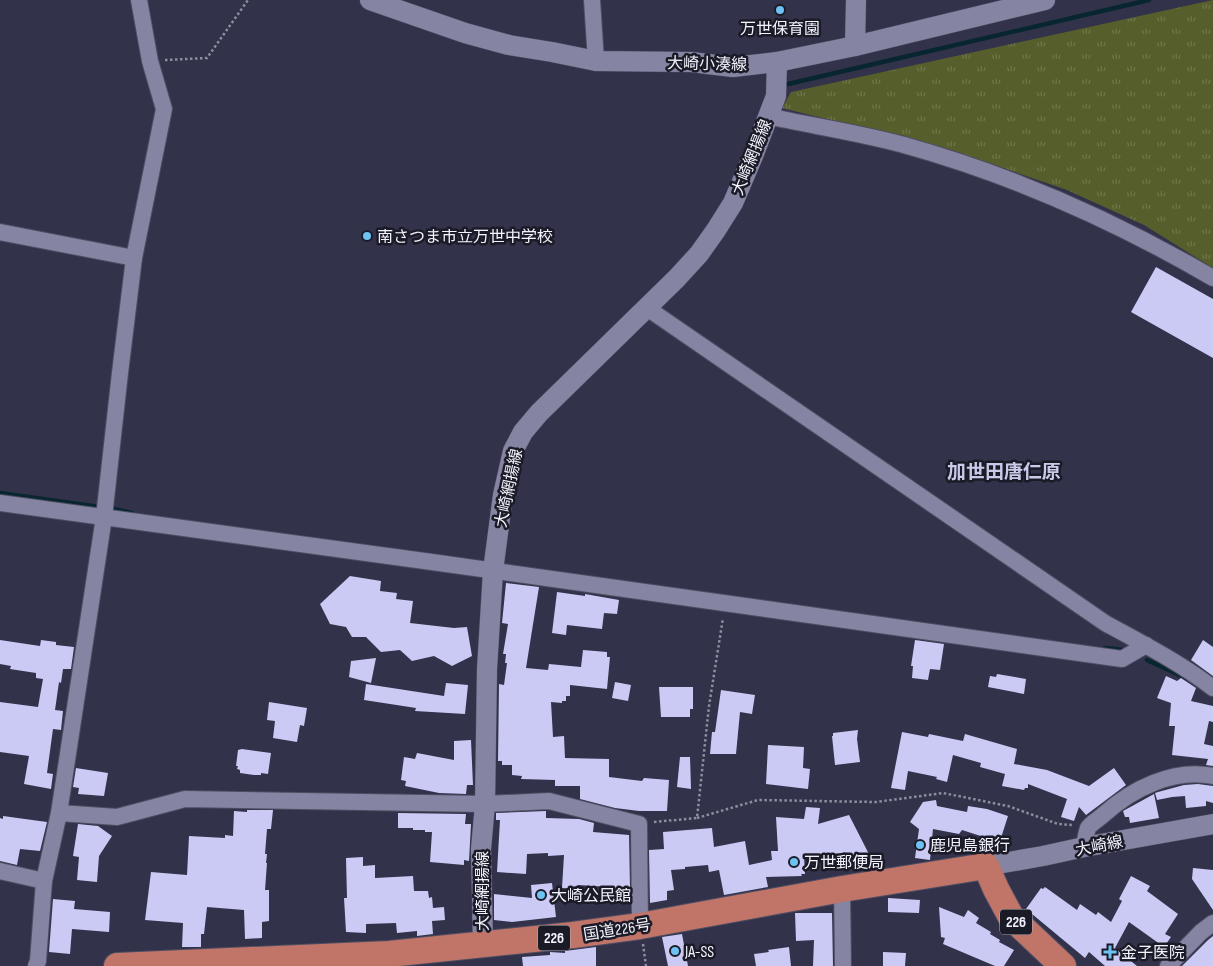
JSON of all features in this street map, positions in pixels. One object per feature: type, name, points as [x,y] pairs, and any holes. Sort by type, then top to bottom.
[{"type":"highway","name":"国道226号","points":[[117,966],[389,960],[640,926],[842,889],[986,866]]},
{"type":"highway","name":"226","points":[[986,866],[1011,917],[1063,966]]},
{"type":"street","points":[[36,966],[38,961],[44,881],[59,813],[105,512],[134,258],[164,109],[150,61],[139,0]]},
{"type":"street","name":"大崎小湊線","points":[[370,0],[465,33],[509,45],[596,61],[691,62],[733,67],[777,62],[855,46],[1045,0]]},
{"type":"street","points":[[592,0],[596,61]]},
{"type":"street","points":[[855,46],[856,0]]},
{"type":"street","name":"大崎網揚線","points":[[482,946],[481,848],[485,804],[487,669],[493,571],[503,495],[513,451],[523,432],[552,400],[648,308],[693,260],[716,230],[733,203],[754,156],[767,116],[776,96],[777,62]]},
{"type":"street","points":[[767,116],[903,145],[965,164],[1095,216],[1164,249],[1213,278]]},
{"type":"street","points":[[0,232],[134,258]]},
{"type":"street","points":[[648,308],[1105,623],[1146,645],[1213,688]]},
{"type":"street","points":[[0,503],[105,512],[493,571],[726,602],[1122,659],[1146,645]]},
{"type":"street","points":[[1084,847],[1088,827],[1118,801],[1144,787],[1170,778],[1200,773],[1213,776]]},
{"type":"street","points":[[59,813],[117,817],[185,799],[485,804],[549,801],[639,824],[640,926]]},
{"type":"street","name":"大崎線","points":[[986,866],[1213,824]]},
{"type":"street","points":[[0,870],[44,881]]},
{"type":"street","points":[[842,889],[842,966]]},
{"type":"street","points":[[1168,966],[1213,923]]},
{"type":"path","points":[[150,61],[207,58],[248,0]]},
{"type":"path","points":[[697,818],[709,706],[726,602]]},
{"type":"path","points":[[639,824],[697,818],[758,800],[876,802],[943,793],[1008,806],[1058,824],[1088,827]]},
{"type":"green space","points":[[1213,0],[1213,268],[1144,225],[1067,190],[948,149],[782,108],[791,92]]},
{"type":"building","points":[[1156,267],[1213,299],[1213,358],[1131,312]]},
{"type":"building","points":[[350,576],[381,581],[380,591],[397,593],[396,599],[413,601],[410,623],[454,628],[467,627],[472,656],[452,666],[434,656],[412,661],[400,650],[381,652],[366,637],[352,637],[346,627],[330,624],[320,604]]},
{"type":"building","points":[[506,583],[539,587],[526,668],[548,670],[549,664],[581,667],[583,650],[607,652],[607,657],[610,657],[607,689],[570,685],[570,696],[566,696],[566,701],[562,701],[562,703],[551,702],[553,737],[564,736],[565,758],[609,759],[609,777],[642,781],[644,778],[669,780],[667,811],[639,811],[615,808],[580,799],[580,786],[555,786],[555,780],[521,779],[522,776],[512,775],[512,765],[502,765],[502,761],[498,761],[499,684],[504,685],[507,663],[505,663],[506,654],[503,654],[508,624],[502,623]]},
{"type":"building","points":[[557,592],[585,596],[585,594],[619,600],[617,614],[604,613],[602,629],[567,625],[566,635],[552,633]]},
{"type":"building","points":[[0,640],[40,646],[41,640],[56,642],[56,645],[74,647],[71,669],[63,669],[61,683],[59,682],[55,710],[63,711],[61,730],[53,729],[47,773],[53,774],[51,789],[24,784],[29,756],[0,752],[0,702],[38,707],[43,679],[36,678],[36,673],[10,669],[11,666],[0,664]]},
{"type":"building","points":[[915,640],[944,644],[940,670],[930,669],[928,680],[912,678],[913,666],[911,666]]},
{"type":"building","points":[[1203,640],[1213,647],[1213,676],[1191,660]]},
{"type":"building","points":[[376,658],[371,683],[349,677],[351,661]]},
{"type":"building","points":[[997,674],[1026,679],[1024,694],[988,687],[990,676],[996,677]]},
{"type":"building","points":[[1166,676],[1177,681],[1181,678],[1196,688],[1191,701],[1213,706],[1213,722],[1209,721],[1204,744],[1213,746],[1213,766],[1206,765],[1208,759],[1172,755],[1175,726],[1169,726],[1171,703],[1157,698]]},
{"type":"building","points":[[615,682],[631,685],[628,701],[612,698]]},
{"type":"building","points":[[446,683],[468,685],[465,714],[415,711],[416,708],[364,700],[366,684],[444,696]]},
{"type":"building","points":[[659,687],[693,687],[693,709],[690,709],[690,717],[661,717]]},
{"type":"building","points":[[721,690],[755,695],[752,714],[740,712],[736,754],[710,754],[712,732],[715,732]]},
{"type":"building","points":[[269,702],[307,708],[304,726],[300,725],[297,742],[273,738],[275,721],[267,720]]},
{"type":"building","points":[[858,730],[857,739],[860,762],[835,765],[833,733]]},
{"type":"building","points":[[902,732],[928,737],[929,734],[963,741],[965,734],[1017,749],[1014,764],[1047,770],[1089,786],[1114,768],[1126,785],[1086,815],[1079,807],[1074,821],[1061,817],[1067,799],[1028,784],[1028,788],[1024,790],[1002,786],[1005,774],[980,767],[981,763],[953,755],[947,782],[936,779],[937,777],[908,771],[905,790],[891,788]]},
{"type":"building","points":[[471,740],[473,785],[467,785],[466,794],[439,793],[405,786],[406,781],[401,780],[404,757],[415,759],[417,753],[454,760],[454,741]]},
{"type":"building","points":[[768,745],[804,747],[803,768],[810,769],[808,789],[766,784]]},
{"type":"building","points":[[238,750],[271,753],[268,774],[240,773],[240,770],[237,769],[238,766],[236,766]]},
{"type":"building","points":[[680,757],[690,757],[691,789],[677,787]]},
{"type":"building","points":[[76,768],[108,773],[104,796],[78,794],[79,788],[73,787]]},
{"type":"building","points":[[1184,785],[1213,786],[1213,803],[1206,801],[1206,806],[1186,808],[1185,796],[1157,800],[1155,793]]},
{"type":"building","points":[[1154,794],[1159,818],[1130,823],[1129,817],[1125,817],[1123,811]]},
{"type":"building","points":[[936,800],[937,806],[967,812],[968,806],[987,809],[1008,816],[1000,840],[991,837],[990,839],[962,830],[959,834],[933,829],[930,860],[915,858],[919,829],[910,822],[923,802]]},
{"type":"building","points":[[806,807],[820,808],[818,824],[849,815],[873,862],[849,868],[835,869],[834,855],[804,856],[805,874],[801,874],[802,876],[766,877],[768,887],[724,895],[719,870],[709,872],[708,865],[685,867],[685,869],[671,870],[674,890],[667,891],[667,900],[650,903],[649,850],[664,849],[663,832],[712,828],[714,847],[745,841],[749,865],[772,860],[771,851],[778,851],[776,817],[804,819]]},
{"type":"building","points":[[247,810],[273,810],[271,829],[267,829],[265,854],[267,854],[267,863],[265,890],[269,890],[269,921],[262,922],[262,938],[245,939],[244,910],[207,907],[204,934],[201,934],[201,947],[182,947],[183,923],[145,920],[151,872],[187,875],[189,836],[225,838],[225,835],[233,836],[234,811],[247,812]]},
{"type":"building","points":[[546,811],[546,818],[579,819],[594,823],[593,832],[629,835],[630,888],[621,887],[621,893],[609,892],[610,887],[578,885],[578,889],[562,888],[564,855],[548,856],[548,853],[527,854],[526,874],[497,872],[500,820],[496,820],[496,813]]},
{"type":"building","points":[[398,813],[466,814],[465,824],[471,824],[469,861],[464,860],[464,865],[430,862],[432,832],[413,830],[413,828],[398,828]]},
{"type":"building","points":[[3,816],[47,822],[40,851],[20,849],[17,865],[0,861],[0,818],[3,819]]},
{"type":"building","points":[[78,824],[98,826],[112,836],[99,856],[97,882],[77,880],[79,857],[73,856]]},
{"type":"building","points":[[363,857],[363,866],[375,865],[375,878],[413,876],[414,891],[428,891],[429,898],[432,897],[433,908],[444,907],[445,920],[432,921],[433,934],[417,936],[417,931],[397,933],[396,923],[366,924],[366,933],[346,932],[344,898],[347,898],[346,858]]},
{"type":"building","points":[[1193,868],[1213,870],[1213,910],[1192,879]]},
{"type":"building","points":[[1131,876],[1150,886],[1147,891],[1178,914],[1165,934],[1171,937],[1164,947],[1129,922],[1115,948],[1137,966],[1105,966],[1089,952],[1085,958],[1026,909],[1041,888],[1045,887],[1077,910],[1080,904],[1096,915],[1098,912],[1111,922],[1122,901],[1119,899]]},
{"type":"building","points":[[552,883],[556,917],[512,922],[494,920],[494,894],[532,898],[531,885]]},
{"type":"building","points":[[888,898],[920,900],[919,913],[888,912]]},
{"type":"building","points":[[53,899],[75,901],[74,909],[110,912],[109,932],[72,929],[70,954],[49,952]]},
{"type":"building","points":[[939,907],[964,917],[968,910],[979,918],[976,923],[991,932],[990,934],[1000,940],[999,942],[1014,950],[1004,966],[995,966],[943,944],[945,938],[941,937]]},
{"type":"building","points":[[795,913],[832,913],[833,966],[813,966],[814,940],[796,941]]},
{"type":"building","name":"JA-SS","points":[[682,934],[688,966],[668,966],[662,937]]},
{"type":"building","points":[[1213,936],[1213,966],[1182,966],[1208,940]]},
{"type":"building","points":[[596,947],[596,966],[523,966],[522,957],[550,955],[550,952],[565,953],[565,951]]},
{"type":"building","points":[[789,947],[791,966],[756,966],[754,954]]},
{"type":"building","points":[[883,952],[906,953],[905,966],[883,966]]},
{"type":"waterway","points":[[788,84],[1149,0]]},
{"type":"waterway","points":[[0,493],[132,513]]},
{"type":"waterway","points":[[1105,648],[1123,650]]},
{"type":"waterway","points":[[1147,660],[1186,678]]},
{"type":"place","name":"万世保育園","points":[[780,10]]},
{"type":"place","name":"南さつま市立万世中学校","points":[[367,236]]},
{"type":"place","name":"鹿児島銀行","points":[[920,845]]},
{"type":"place","name":"万世郵便局","points":[[794,862]]},
{"type":"place","name":"大崎公民館","points":[[541,895]]},
{"type":"place","name":"JA-SS","points":[[675,951]]},
{"type":"place","name":"金子医院","points":[[1110,952]]},
{"type":"district","name":"加世田唐仁原","points":[[1004,471]]}]
